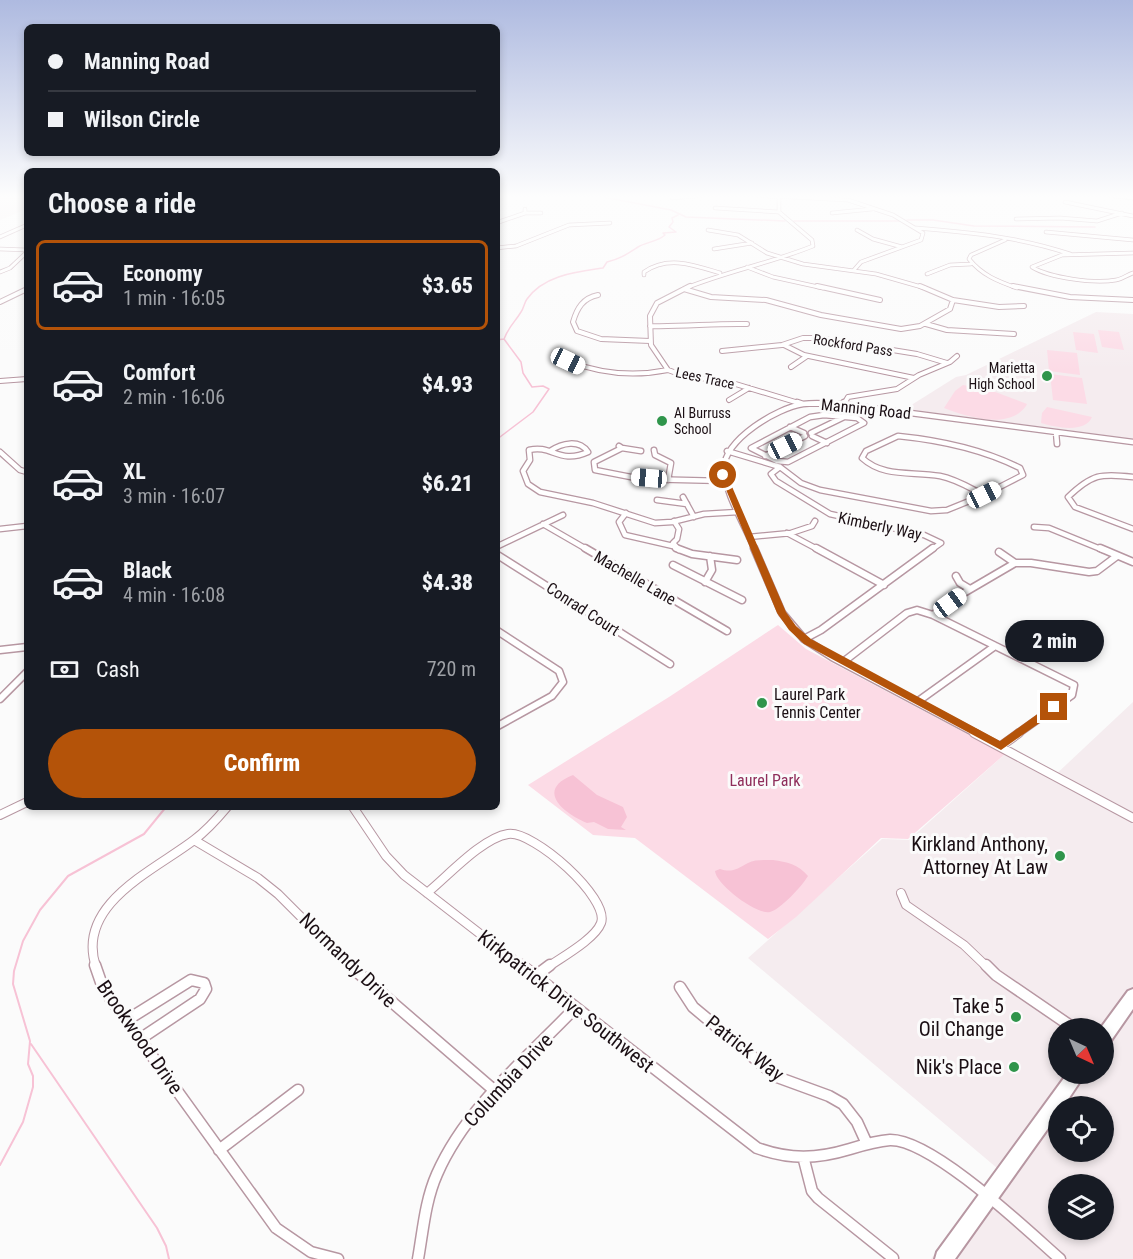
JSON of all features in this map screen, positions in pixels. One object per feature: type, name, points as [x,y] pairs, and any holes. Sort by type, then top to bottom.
[{"type":"highway","points":[[1114,1023],[1133,996]]},
{"type":"highway","points":[[944,1259],[1070,1084]]},
{"type":"street","points":[[0,272],[14,267],[22,254]]},
{"type":"street","points":[[770,254],[809,265],[854,270],[933,290],[953,300],[999,307],[1024,306]]},
{"type":"street","name":"Lees Trace","points":[[794,254],[786,258],[720,274],[663,298],[655,305],[651,314],[650,340],[662,364],[668,370],[685,376],[723,381],[803,404]]},
{"type":"street","points":[[854,270],[861,262],[884,254]]},
{"type":"street","points":[[972,254],[969,259],[971,264],[987,276],[1032,291],[1077,298],[1133,300]]},
{"type":"street","points":[[1086,254],[1055,257],[1032,267],[1044,273],[1104,280],[1117,280],[1133,273]]},
{"type":"street","points":[[644,275],[644,272],[653,265],[670,260],[720,274]]},
{"type":"street","points":[[927,274],[950,266],[971,264]]},
{"type":"street","points":[[747,267],[783,279],[880,300]]},
{"type":"street","points":[[684,289],[711,297],[766,300],[821,315],[892,328],[910,328],[925,324],[950,309],[953,300]]},
{"type":"street","points":[[0,302],[24,290]]},
{"type":"street","points":[[598,295],[590,296],[579,304],[573,322],[577,331],[601,339],[650,340]]},
{"type":"street","points":[[650,326],[689,327],[724,323],[747,324]]},
{"type":"street","points":[[925,324],[947,330],[1014,334]]},
{"type":"street","name":"Rockford Pass","points":[[722,351],[784,345],[803,338],[820,338],[914,354],[947,363]]},
{"type":"street","points":[[784,345],[807,356],[914,378]]},
{"type":"street","points":[[790,367],[807,356]]},
{"type":"street","points":[[811,435],[845,415],[847,405],[855,396],[891,391],[957,356]]},
{"type":"street","points":[[568,361],[600,372],[647,374],[668,370]]},
{"type":"street","points":[[0,381],[24,379]]},
{"type":"street","points":[[729,400],[750,388]]},
{"type":"street","name":"Manning Road","points":[[727,451],[747,432],[789,408],[803,404],[847,405],[1133,442]]},
{"type":"street","points":[[845,415],[864,423],[788,462],[780,462],[753,450],[751,446],[790,427],[815,416],[845,415]]},
{"type":"street","points":[[790,427],[827,442]]},
{"type":"street","points":[[1056,432],[1057,444]]},
{"type":"street","points":[[765,456],[805,434]]},
{"type":"street","name":"Kimberly Way","points":[[884,585],[933,550],[940,543],[939,540],[830,514],[776,481],[771,474],[780,467],[801,483],[820,490],[931,511],[947,510],[984,495],[1023,475],[1022,470],[1002,461],[905,436],[891,438],[862,455],[866,462],[880,469],[940,476],[984,495]]},
{"type":"street","points":[[550,451],[557,445],[566,443],[588,449],[588,452],[572,459],[561,458],[550,451],[533,448],[529,450],[530,460],[523,471],[525,480],[534,488],[555,497],[593,503],[655,523],[738,512]]},
{"type":"street","points":[[641,451],[621,447],[602,456],[594,462],[593,467],[600,472],[668,480],[725,481]]},
{"type":"street","points":[[654,450],[656,455],[671,463],[668,480]]},
{"type":"street","points":[[780,467],[727,451],[723,466],[725,481],[782,613],[804,639],[843,663],[1133,818]]},
{"type":"street","points":[[0,452],[24,471]]},
{"type":"street","points":[[1133,477],[1109,474],[1090,477],[1068,497],[1068,500],[1076,507],[1133,529]]},
{"type":"street","points":[[683,497],[694,517]]},
{"type":"street","points":[[657,500],[687,504]]},
{"type":"street","points":[[626,513],[619,522],[625,535],[673,546],[685,553],[737,560]]},
{"type":"street","points":[[500,545],[563,515]]},
{"type":"street","points":[[673,546],[679,529],[674,521]]},
{"type":"street","points":[[749,537],[787,533],[812,526],[815,521]]},
{"type":"street","name":"Machelle Lane","points":[[543,524],[727,631]]},
{"type":"street","points":[[0,529],[24,526]]},
{"type":"street","points":[[1034,527],[1049,528],[1133,562]]},
{"type":"street","points":[[787,533],[884,585],[821,630],[804,639]]},
{"type":"street","points":[[999,552],[1015,563]]},
{"type":"street","points":[[705,582],[712,573],[710,556]]},
{"type":"street","points":[[933,615],[970,589],[1015,563],[1031,563],[1089,572],[1097,571],[1117,556]]},
{"type":"street","name":"Conrad Court","points":[[500,557],[670,664]]},
{"type":"street","points":[[673,565],[742,600]]},
{"type":"street","points":[[956,576],[960,583],[970,589]]},
{"type":"street","points":[[843,663],[910,611],[917,610],[933,615],[1074,685],[1072,695],[1001,746]]},
{"type":"street","points":[[500,633],[559,671],[563,682],[552,696],[500,725]]},
{"type":"street","points":[[917,702],[995,646]]},
{"type":"street","points":[[0,650],[24,647]]},
{"type":"street","points":[[0,699],[24,675]]},
{"type":"street","points":[[0,815],[24,803]]},
{"type":"street","name":"Brookwood Drive","points":[[224,810],[194,840],[119,892],[100,916],[92,952],[97,975],[140,1039],[276,1228],[311,1252],[338,1259]]},
{"type":"street","name":"Kirkpatrick Drive Southwest","points":[[357,810],[386,856],[427,893],[750,1144],[769,1154],[804,1160],[867,1144],[894,1140],[917,1146],[987,1198],[1060,1259]]},
{"type":"street","points":[[427,893],[498,836],[519,834],[542,846],[599,904],[602,918],[594,934],[534,978]]},
{"type":"street","name":"Normandy Drive","points":[[194,840],[258,878],[278,894],[344,961],[495,1091]]},
{"type":"street","points":[[901,892],[906,905],[964,945],[996,975],[1059,1018]]},
{"type":"street","points":[[127,1020],[184,983],[197,979],[204,983],[206,988],[200,999],[140,1039]]},
{"type":"street","name":"Patrick Way","points":[[680,987],[696,1009],[777,1077],[826,1095],[843,1104],[857,1122],[867,1144]]},
{"type":"street","name":"Columbia Drive","points":[[418,1259],[425,1218],[437,1175],[455,1139],[472,1115],[574,1009]]},
{"type":"street","points":[[219,1150],[297,1090]]},
{"type":"street","points":[[804,1160],[812,1191],[818,1198],[893,1258]]},
{"type":"shaded area","name":"Marietta High School","points":[[1096,312],[1133,314],[1133,439],[905,409],[956,377],[966,375]]},
{"type":"shaded area","points":[[1133,702],[1133,1259],[931,1259],[997,1168],[748,958],[882,839],[909,840],[1005,754],[1051,779]]},
{"type":"shaded area","points":[[573,775],[597,795],[623,807],[627,817],[621,827],[626,830],[608,829],[594,822],[587,823],[562,807],[554,794],[556,787]]},
{"type":"shaded area","points":[[773,860],[792,864],[808,876],[785,902],[770,912],[756,909],[738,898],[722,883],[715,871],[734,870],[754,861]]},
{"type":"green space","points":[[1098,330],[1119,332],[1124,350],[1102,347]]},
{"type":"green space","points":[[1073,332],[1094,334],[1098,353],[1076,350]]},
{"type":"green space","points":[[1047,350],[1077,353],[1080,375],[1049,371]]},
{"type":"green space","points":[[1050,374],[1082,378],[1087,404],[1053,400]]},
{"type":"green space","points":[[963,385],[990,390],[1027,404],[1019,413],[999,420],[976,418],[944,408],[955,391]]},
{"type":"green space","points":[[1047,407],[1092,417],[1083,426],[1069,428],[1041,423],[1042,413]]},
{"type":"green space","name":"Laurel Park","points":[[778,625],[806,649],[1005,754],[908,839],[881,838],[796,917],[768,939],[635,838],[593,835],[528,785],[669,697]]},
{"type":"waterway","points":[[504,339],[527,299],[542,285],[561,276],[603,268],[607,262],[627,254]]},
{"type":"waterway","points":[[500,340],[504,339]]},
{"type":"waterway","points":[[500,437],[533,412],[549,389],[543,386],[532,387],[523,373],[521,362],[504,339]]},
{"type":"waterway","points":[[0,1165],[23,1122],[33,1087],[33,1076],[28,1064],[30,1041],[13,984],[14,971],[23,941],[40,910],[68,876],[144,834],[164,810]]},
{"type":"waterway","points":[[31,1044],[157,1228],[166,1246],[169,1259]]},
{"type":"place","name":"Marietta High School","points":[[1047,376]]},
{"type":"place","name":"Al Burruss School","points":[[662,421]]},
{"type":"place","name":"Laurel Park Tennis Center","points":[[762,703]]},
{"type":"place","name":"Kirkland Anthony, Attorney At Law","points":[[1060,856]]},
{"type":"place","name":"Take 5 Oil Change","points":[[1016,1017]]},
{"type":"place","name":"Nik's Place","points":[[1014,1067]]},
{"type":"route","points":[[723,475],[784,617],[808,642],[843,663],[1001,746],[1054,707]]}]
